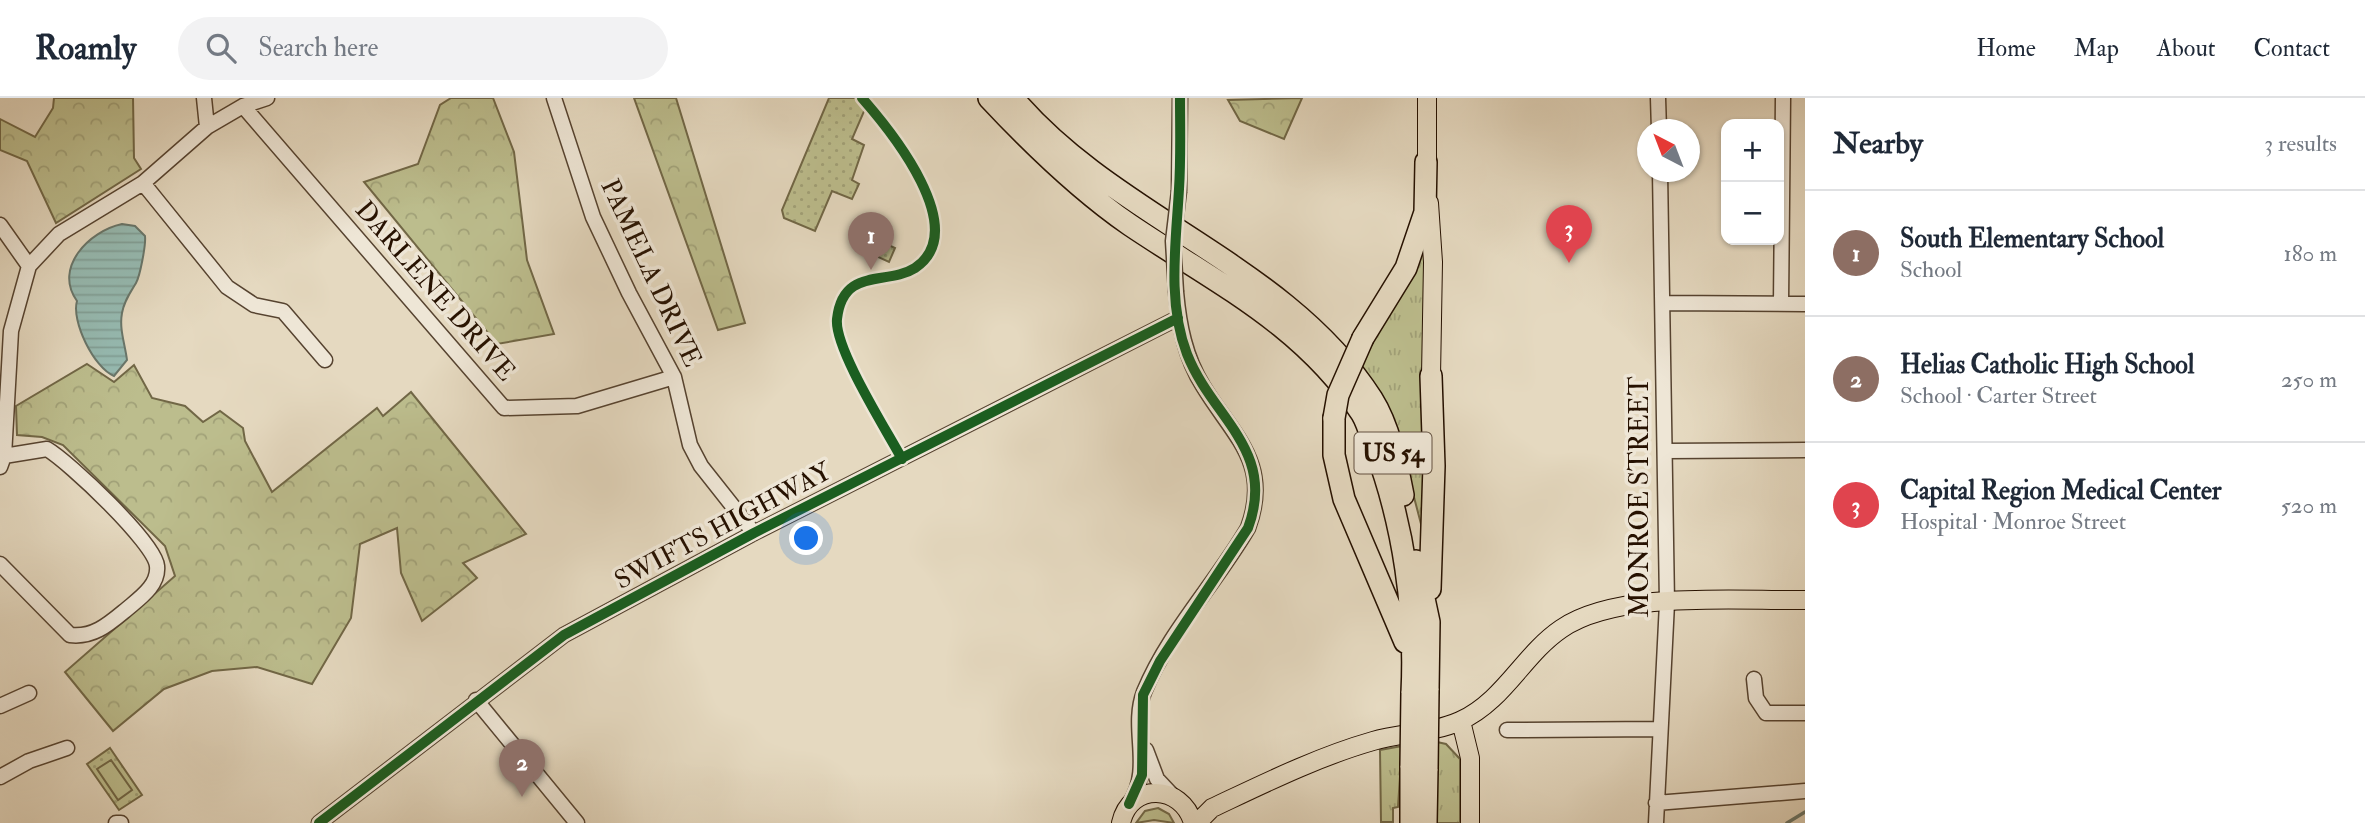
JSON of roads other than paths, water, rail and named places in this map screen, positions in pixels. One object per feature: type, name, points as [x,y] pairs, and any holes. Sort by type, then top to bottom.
[{"type":"highway","name":"US 54","points":[[989,98],[1041,152],[1128,224],[1275,318],[1318,360],[1363,415],[1390,488],[1406,571],[1413,664],[1420,691]]},
{"type":"highway","name":"US 54","points":[[1013,98],[1104,181],[1289,306],[1329,344],[1373,401],[1398,464],[1429,622],[1420,691],[1419,767],[1411,823]]},
{"type":"highway","points":[[1413,664],[1344,499],[1334,455],[1334,418],[1338,395],[1363,338],[1406,268],[1425,212],[1426,162]]},
{"type":"highway","points":[[1429,622],[1434,466],[1430,376]]},
{"type":"highway","name":"US 54","points":[[1419,767],[1426,823]]},
{"type":"main road","points":[[1427,98],[1426,162],[1433,262],[1430,376]]},
{"type":"main road","points":[[1178,799],[1195,823],[1212,808],[1343,750],[1461,721],[1502,691],[1542,643],[1572,622],[1597,611],[1667,603],[1805,600]]},
{"type":"main road","points":[[1461,721],[1470,758],[1469,823]]},
{"type":"main road","points":[[1122,816],[1150,792],[1178,799],[1270,782]]},
{"type":"main road","points":[[1211,823],[1251,791]]},
{"type":"street","points":[[204,98],[207,127]]},
{"type":"street","points":[[0,564],[70,635],[85,636],[106,626],[142,597],[155,582],[158,568],[154,555],[119,515],[62,458],[47,449],[2,462],[11,331],[29,266],[59,234],[143,183],[207,127],[243,106],[267,98]]},
{"type":"street","name":"PAMELA DRIVE","points":[[554,98],[593,216],[628,293],[674,377],[690,445],[701,466],[754,533]]},
{"type":"street","points":[[1122,816],[1142,775],[1143,695],[1160,660],[1248,527],[1256,490],[1252,464],[1244,442],[1202,385],[1187,354],[1178,318],[1173,241],[1179,191],[1180,98]]},
{"type":"street","points":[[1658,98],[1659,119]]},
{"type":"street","points":[[1782,303],[1783,98]]},
{"type":"street","name":"DARLENE DRIVE","points":[[243,106],[504,408],[577,406],[674,377]]},
{"type":"street","name":"MONROE STREET","points":[[1656,823],[1667,603],[1660,182]]},
{"type":"street","points":[[143,183],[228,287],[254,305],[283,311],[325,360]]},
{"type":"street","points":[[0,225],[29,266]]},
{"type":"street","points":[[1663,303],[1805,304]]},
{"type":"street","name":"SWIFTS HIGHWAY","points":[[319,823],[564,635],[754,533],[1178,318]]},
{"type":"street","points":[[1666,451],[1805,450]]},
{"type":"street","points":[[1754,679],[1756,698],[1766,713],[1805,713]]},
{"type":"street","points":[[0,706],[29,693]]},
{"type":"street","points":[[476,700],[577,823]]},
{"type":"street","points":[[1507,730],[1660,729]]},
{"type":"street","points":[[1142,739],[1157,779],[1178,799]]},
{"type":"street","points":[[0,777],[29,761],[67,748]]},
{"type":"street","points":[[1656,803],[1805,791]]},
{"type":"water","points":[[122,224],[135,226],[145,236],[145,240],[138,279],[126,301],[121,319],[127,360],[114,376],[99,364],[86,343],[77,320],[77,301],[69,276],[78,253],[87,243],[98,234]]},
{"type":"waterway","points":[[1787,823],[1805,812]]},
{"type":"place","name":"Capital Region Medical Center","points":[[1569,263]]},
{"type":"place","name":"South Elementary School","points":[[871,270]]},
{"type":"place","name":"Helias Catholic High School","points":[[522,797]]}]
